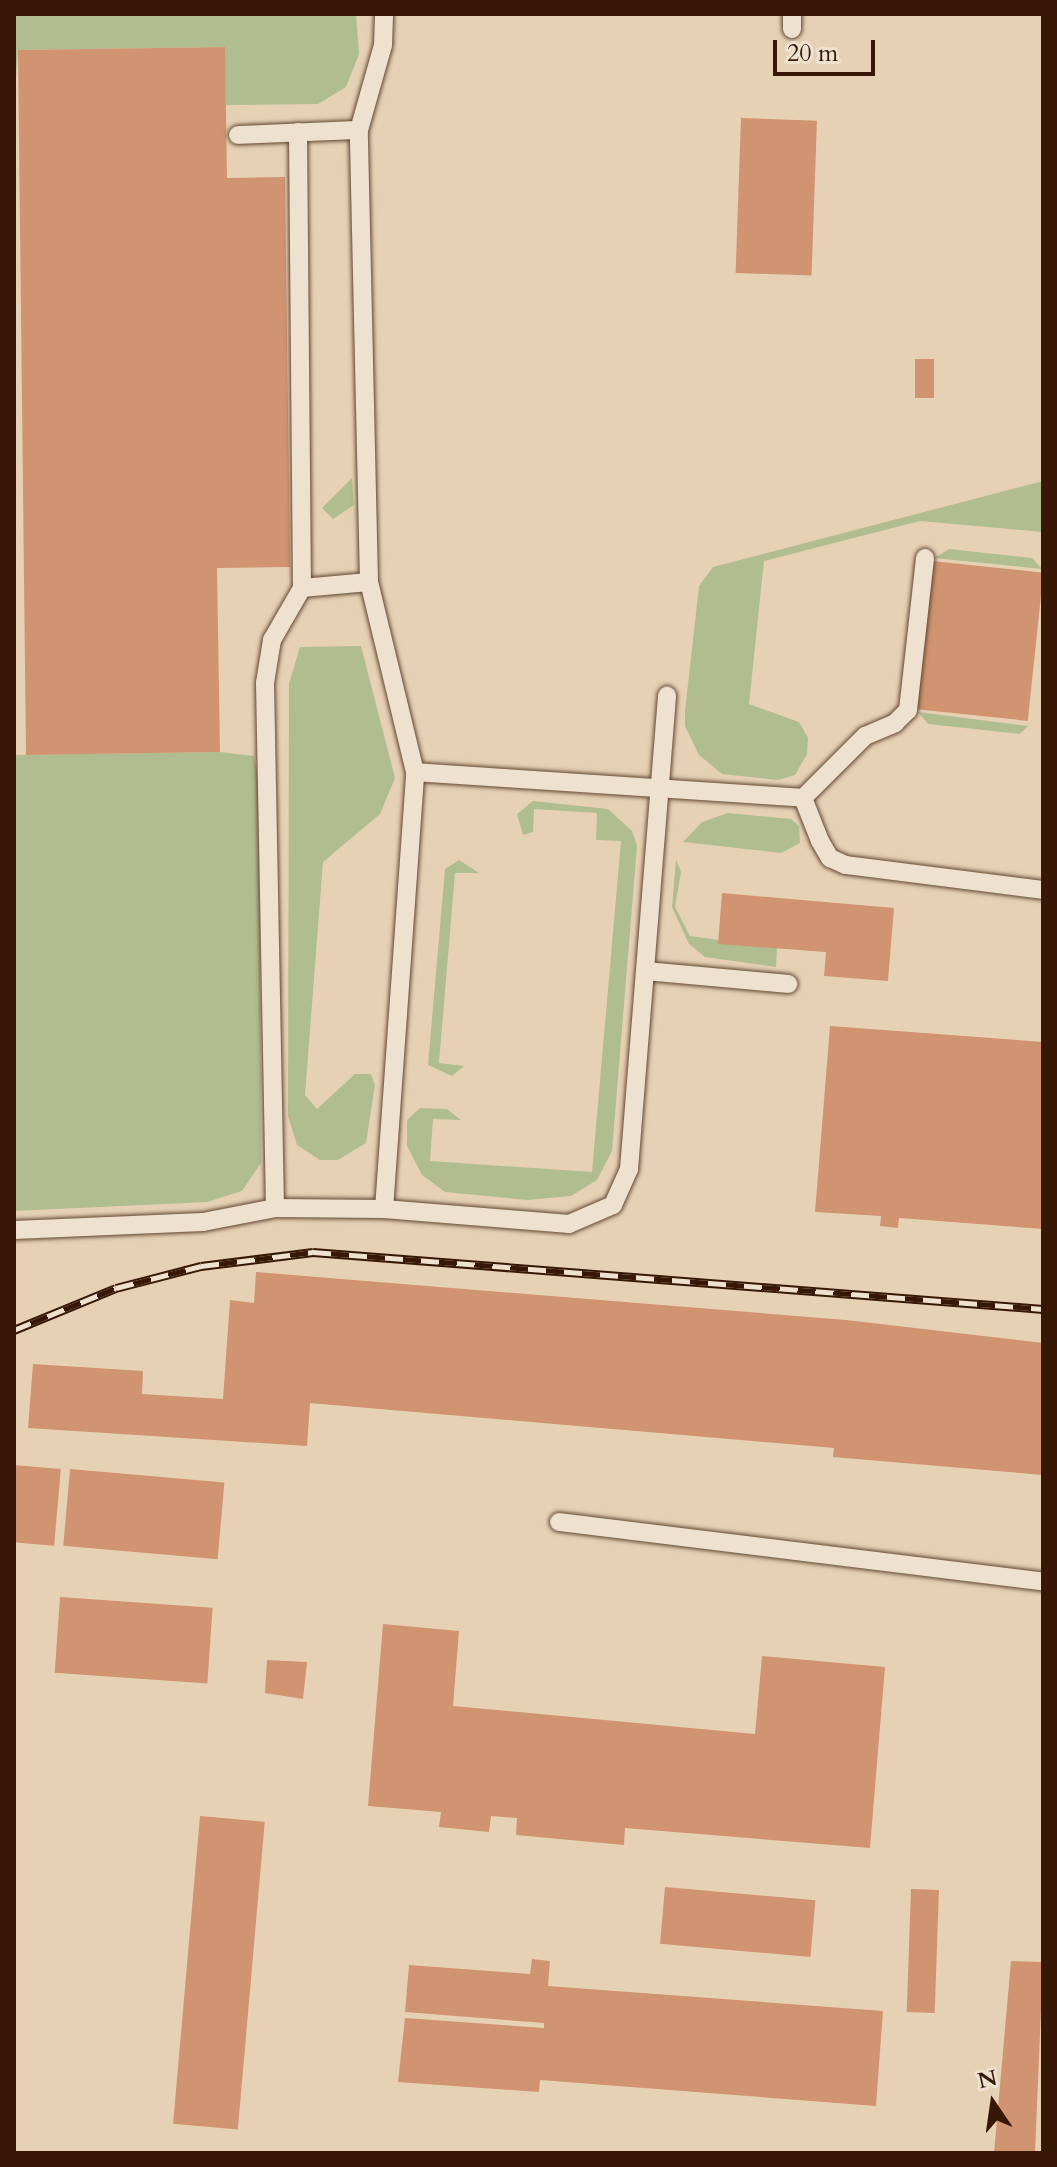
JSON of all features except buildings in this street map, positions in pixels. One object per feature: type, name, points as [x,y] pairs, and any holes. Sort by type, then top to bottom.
[{"type":"lane","points":[[384,14],[383,45],[359,130],[369,582],[415,772],[384,1209]]},
{"type":"lane","points":[[238,135],[359,130]]},
{"type":"lane","points":[[275,1208],[265,683],[272,640],[302,588],[298,132]]},
{"type":"lane","points":[[415,772],[803,798],[865,736],[895,723],[908,710],[925,558]]},
{"type":"lane","points":[[302,588],[369,582]]},
{"type":"lane","points":[[14,1230],[203,1222],[275,1208],[384,1209],[569,1224],[613,1205],[629,1169],[667,696]]},
{"type":"lane","points":[[803,798],[830,858],[846,865],[1043,890]]},
{"type":"lane","points":[[646,971],[788,984]]},
{"type":"lane","points":[[559,1522],[1043,1581]]},
{"type":"green space","points":[[14,14],[356,14],[359,54],[346,87],[318,104],[226,105],[224,47],[18,50],[14,105]]},
{"type":"green space","points":[[352,478],[354,505],[333,519],[322,508]]},
{"type":"green space","points":[[1043,481],[1043,532],[920,521],[764,561],[749,704],[799,722],[808,738],[807,754],[795,775],[778,780],[722,774],[699,755],[685,726],[685,711],[699,586],[713,567]]},
{"type":"green space","points":[[949,549],[1032,558],[1042,569],[934,558]]},
{"type":"green space","points":[[361,646],[395,778],[380,814],[323,862],[305,1095],[317,1109],[355,1074],[371,1074],[375,1085],[366,1143],[338,1160],[320,1160],[297,1145],[288,1116],[289,684],[300,647]]},
{"type":"green space","points":[[918,712],[1028,726],[1020,734],[928,724]]},
{"type":"green space","points":[[220,752],[254,756],[259,779],[261,1163],[242,1191],[207,1202],[14,1211],[14,755]]},
{"type":"green space","points":[[533,801],[608,809],[632,831],[637,846],[612,1151],[597,1180],[571,1196],[527,1200],[445,1192],[422,1175],[407,1146],[407,1120],[420,1108],[447,1109],[461,1120],[433,1119],[430,1161],[592,1172],[621,841],[596,840],[597,813],[534,809],[533,832],[523,835],[517,814]]},
{"type":"green space","points":[[728,813],[791,819],[799,826],[800,843],[781,853],[683,842],[702,822]]},
{"type":"green space","points":[[676,859],[681,872],[675,907],[690,936],[777,948],[776,967],[705,957],[689,944],[672,907]]},
{"type":"green space","points":[[459,860],[479,873],[455,873],[439,1063],[464,1066],[452,1076],[428,1065],[445,869]]},
{"type":"railway","points":[[14,1330],[116,1288],[201,1266],[313,1252],[1043,1309]]}]
